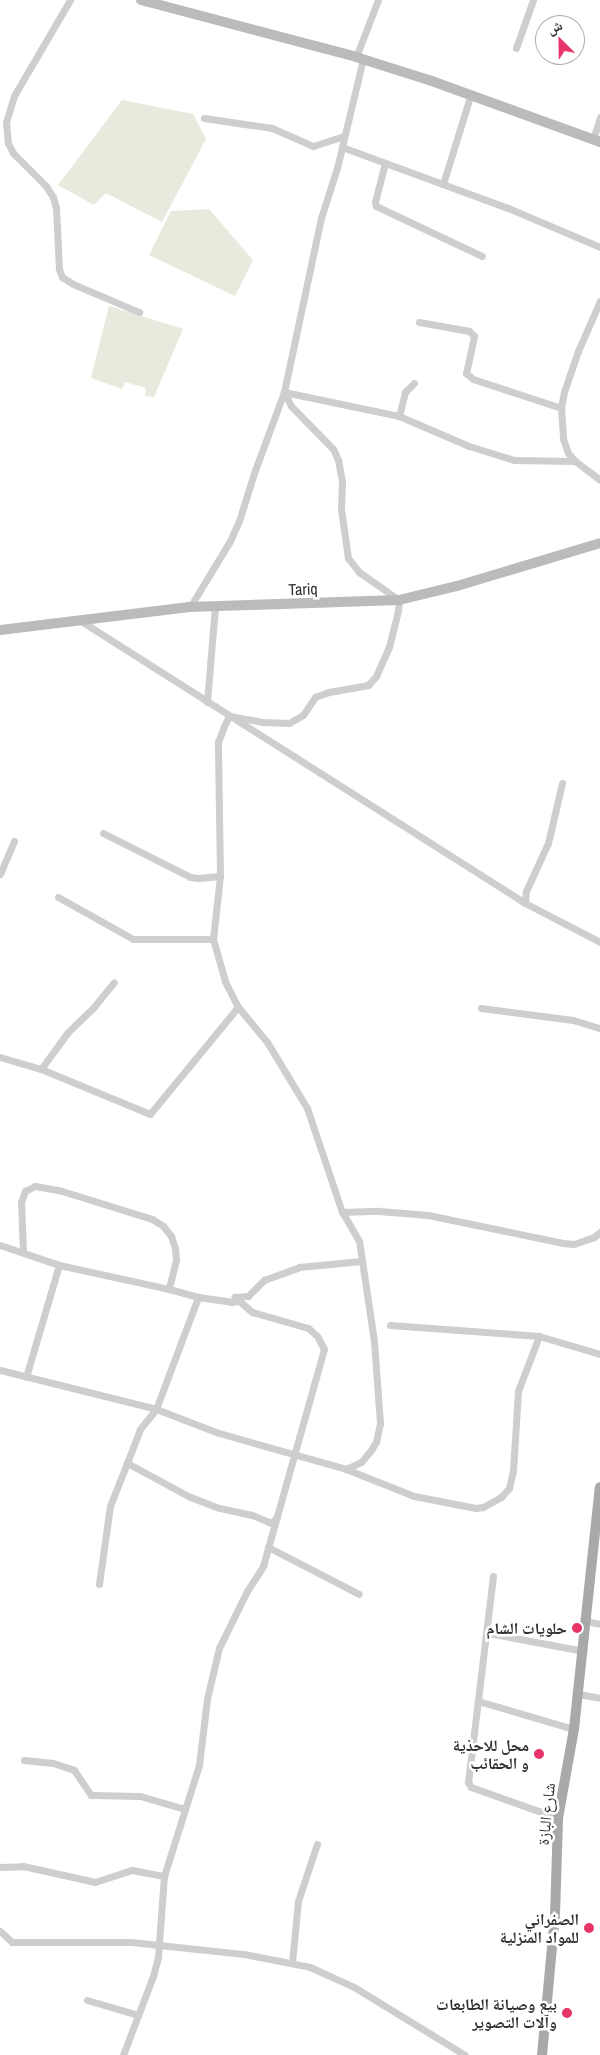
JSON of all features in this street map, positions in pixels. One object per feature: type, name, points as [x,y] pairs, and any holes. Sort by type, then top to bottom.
[{"type":"main road","points":[[141,0],[359,58],[429,80],[470,97],[597,141]]},
{"type":"main road","name":"Tariq","points":[[0,630],[78,619],[190,607],[399,600],[457,586],[600,543]]},
{"type":"main road","name":"شارع البازة","points":[[542,2055],[554,1915],[558,1818],[574,1729],[600,1487]]},
{"type":"street","points":[[70,0],[18,87],[8,113],[6,132],[13,153],[46,186],[53,197],[56,208],[59,269],[62,276],[73,284],[139,312]]},
{"type":"street","points":[[190,607],[230,541],[239,522],[254,473],[284,392],[318,232],[342,147],[359,58],[378,0]]},
{"type":"street","points":[[516,48],[533,0]]},
{"type":"street","points":[[444,184],[470,97]]},
{"type":"street","points":[[597,141],[600,117]]},
{"type":"street","points":[[204,118],[272,128],[313,146],[344,136]]},
{"type":"street","points":[[342,147],[508,208],[600,247]]},
{"type":"street","points":[[385,163],[375,202],[376,206],[482,256]]},
{"type":"street","points":[[600,301],[578,351],[564,392],[561,408],[563,439],[568,452],[575,461],[600,480]]},
{"type":"street","points":[[419,322],[469,331],[474,336],[466,373],[472,379],[561,408]]},
{"type":"street","points":[[399,416],[405,392],[414,383]]},
{"type":"street","points":[[284,392],[399,416],[468,446],[514,460],[575,461]]},
{"type":"street","points":[[229,716],[262,722],[289,723],[303,715],[315,697],[368,685],[376,676],[389,647],[399,600],[359,572],[348,558],[341,509],[342,482],[338,460],[333,449],[291,406],[284,392]]},
{"type":"street","points":[[207,702],[216,607]]},
{"type":"street","points":[[78,619],[525,902],[600,942]]},
{"type":"street","points":[[229,716],[220,733],[218,742],[220,876],[213,939],[226,981],[238,1007],[267,1042],[307,1108],[342,1212],[359,1241],[378,1380],[380,1423],[376,1442],[371,1450],[361,1462],[346,1469]]},
{"type":"street","points":[[525,902],[526,890],[548,843],[562,783]]},
{"type":"street","points":[[102,833],[190,877],[220,876]]},
{"type":"street","points":[[0,874],[14,841]]},
{"type":"street","points":[[58,897],[133,939],[213,939]]},
{"type":"street","points":[[42,1069],[68,1032],[93,1008],[114,982]]},
{"type":"street","points":[[0,1057],[42,1069],[150,1114],[238,1007]]},
{"type":"street","points":[[481,1008],[573,1020],[600,1028]]},
{"type":"street","points":[[23,1251],[21,1202],[25,1191],[35,1186],[62,1191],[152,1219],[163,1226],[171,1236],[175,1248],[176,1260],[169,1289]]},
{"type":"street","points":[[342,1212],[379,1211],[428,1215],[574,1244],[594,1237],[600,1232]]},
{"type":"street","points":[[0,1245],[23,1251],[59,1265],[198,1297],[237,1301],[235,1297]]},
{"type":"street","points":[[235,1297],[248,1296],[264,1280],[299,1267],[362,1261]]},
{"type":"street","points":[[26,1377],[59,1265]]},
{"type":"street","points":[[100,1584],[110,1506],[140,1429],[156,1409],[198,1297]]},
{"type":"street","points":[[122,2055],[153,1976],[159,1945],[164,1876],[199,1765],[207,1699],[219,1648],[236,1611],[263,1566],[324,1349],[317,1336],[308,1328],[252,1312],[235,1297]]},
{"type":"street","points":[[390,1325],[539,1336],[600,1354]]},
{"type":"street","points":[[0,1370],[156,1409],[219,1433],[346,1469],[414,1496],[476,1508],[494,1502],[508,1488],[513,1471],[518,1391],[539,1336]]},
{"type":"street","points":[[127,1463],[190,1498],[218,1508],[252,1515],[271,1523],[277,1517]]},
{"type":"street","points":[[268,1547],[359,1594]]},
{"type":"street","points":[[493,1576],[488,1633],[468,1782],[472,1787],[558,1818]]},
{"type":"street","points":[[585,1621],[600,1624]]},
{"type":"street","points":[[488,1633],[582,1651]]},
{"type":"street","points":[[578,1694],[600,1698]]},
{"type":"street","points":[[478,1701],[574,1729]]},
{"type":"street","points":[[24,1760],[53,1763],[74,1770],[91,1795],[140,1796],[185,1809]]},
{"type":"street","points":[[292,1963],[298,1901],[316,1844]]},
{"type":"street","points":[[0,1867],[22,1866],[95,1882],[132,1870],[164,1876]]},
{"type":"street","points":[[0,1931],[12,1942],[131,1942],[218,1951],[310,1967],[354,1987],[465,2055]]},
{"type":"street","points":[[87,2000],[138,2015]]},
{"type":"shaded area","points":[[122,100],[193,114],[206,139],[162,222],[106,193],[94,205],[58,185]]},
{"type":"shaded area","points":[[209,209],[253,260],[235,296],[149,255],[171,211]]},
{"type":"shaded area","points":[[109,306],[183,329],[154,397],[145,396],[146,388],[125,382],[122,389],[91,378]]},
{"type":"place","name":"حلويات الشام","points":[[577,1628]]},
{"type":"place","name":"محل للاحذية و الحقائب","points":[[539,1754]]},
{"type":"place","name":"الصفراني للمواد المنزلية","points":[[589,1928]]},
{"type":"place","name":"بيع وصيانة الطابعات وآلات التصوير","points":[[567,2013]]}]
